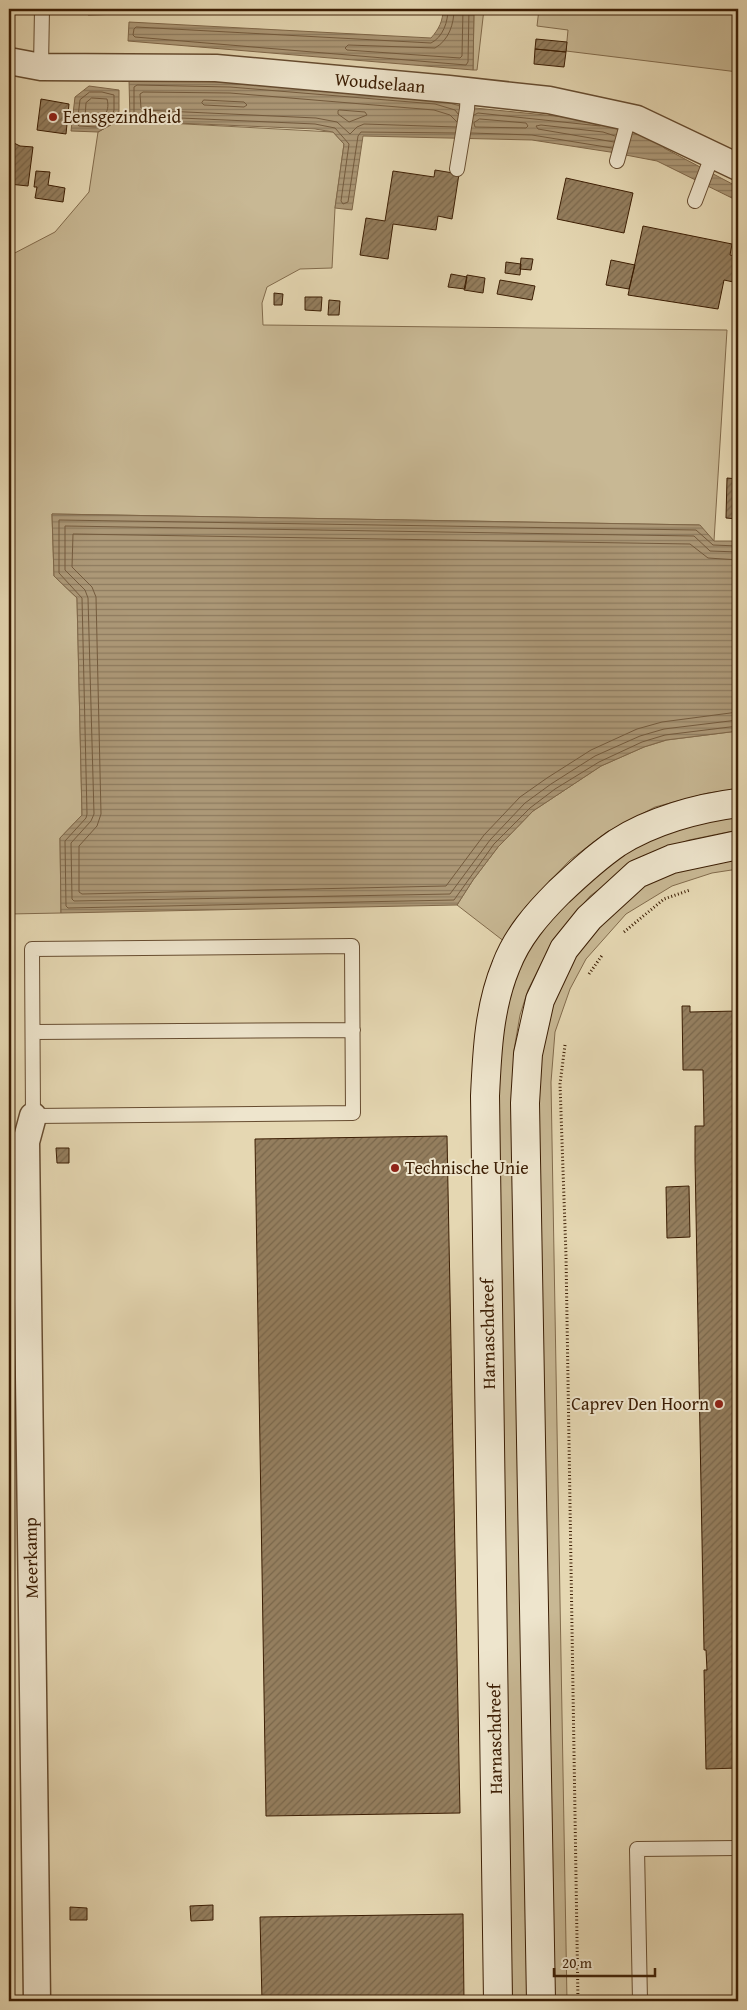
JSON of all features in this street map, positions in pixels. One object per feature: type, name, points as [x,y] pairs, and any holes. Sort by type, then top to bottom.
[{"type":"street","name":"Woudselaan","points":[[9,61],[41,67],[216,68],[467,100],[549,100],[628,122],[637,119],[711,160],[738,167]]},
{"type":"street","name":"Harnaschdreef","points":[[498,2001],[485,1096],[487,1048],[494,1005],[506,965],[526,927],[583,869],[618,842],[661,822],[714,806],[738,803]]},
{"type":"street","points":[[541,2001],[525,1103],[528,1054],[540,1000],[564,949],[608,898],[637,874],[672,859],[738,845]]},
{"type":"street","name":"Meerkamp","points":[[33,1116],[26,1142],[38,2001]]},
{"type":"lane","points":[[41,67],[42,9]]},
{"type":"lane","points":[[457,169],[467,100]]},
{"type":"lane","points":[[617,160],[628,122]]},
{"type":"lane","points":[[695,201],[711,160]]},
{"type":"lane","points":[[352,946],[353,1113],[33,1116],[33,1032],[32,949],[352,946]]},
{"type":"lane","points":[[33,1032],[352,1030]]},
{"type":"lane","points":[[640,2001],[637,1850],[738,1848]]},
{"type":"path","points":[[620,935],[664,899],[690,889]]},
{"type":"path","points":[[586,979],[608,948]]},
{"type":"path","points":[[565,1040],[560,1084],[566,1266],[578,2001]]},
{"type":"shaded area","points":[[474,9],[484,9],[477,70],[473,70]]},
{"type":"shaded area","points":[[539,9],[738,9],[738,72],[566,51],[568,30],[537,26]]},
{"type":"shaded area","points":[[130,121],[333,132],[344,144],[335,208],[332,268],[300,269],[267,287],[262,303],[263,325],[727,330],[714,541],[699,525],[52,514],[54,576],[77,598],[82,815],[60,838],[61,913],[9,914],[9,256],[55,232],[89,192],[98,132],[116,122]]},
{"type":"shaded area","points":[[738,731],[738,789],[708,793],[655,807],[607,832],[570,860],[526,906],[505,942],[457,905],[498,847],[533,811],[601,766],[644,747],[667,740]]},
{"type":"shaded area","points":[[738,812],[738,830],[689,840],[640,859],[590,896],[553,940],[528,990],[520,1015],[514,1050],[529,2001],[512,2001],[496,1048],[512,984],[538,930],[578,883],[631,843]]},
{"type":"shaded area","points":[[738,854],[738,869],[712,873],[672,886],[626,914],[586,959],[570,989],[555,1032],[551,1082],[567,2001],[552,2001],[535,1082],[540,1029],[573,950],[617,902],[666,872]]},
{"type":"water","points":[[83,9],[124,9],[124,14],[88,15]]},
{"type":"water","points":[[443,9],[474,9],[473,70],[128,41],[129,22],[431,38],[440,25]]},
{"type":"water","points":[[129,80],[231,82],[436,99],[460,106],[470,113],[475,108],[605,121],[660,139],[664,148],[738,187],[738,201],[657,161],[610,152],[532,140],[363,136],[352,210],[335,208],[344,144],[333,132],[315,129],[130,121]]},
{"type":"water","points":[[89,86],[119,90],[119,111],[116,122],[98,132],[71,131],[75,97]]},
{"type":"water","points":[[52,514],[700,525],[714,541],[738,541],[738,731],[666,740],[644,747],[601,766],[533,811],[498,847],[457,905],[61,913],[60,838],[82,815],[77,598],[54,576]]},
{"type":"building","points":[[536,39],[567,42],[566,52],[535,49]]},
{"type":"building","points":[[535,49],[566,52],[564,67],[534,64]]},
{"type":"building","name":"Eensgezindheid","points":[[41,99],[69,104],[66,134],[37,130]]},
{"type":"building","points":[[14,143],[20,146],[33,147],[28,186],[9,184],[9,144]]},
{"type":"building","points":[[435,170],[459,174],[452,219],[438,216],[436,230],[393,224],[388,259],[360,255],[366,218],[385,221],[393,171],[434,177]]},
{"type":"building","points":[[36,171],[50,172],[48,185],[65,188],[63,202],[35,198],[37,187],[34,187]]},
{"type":"building","points":[[566,178],[633,193],[624,233],[557,219]]},
{"type":"building","points":[[643,226],[732,244],[730,255],[738,257],[738,283],[724,280],[718,309],[628,295]]},
{"type":"building","points":[[521,258],[533,259],[531,270],[520,269]]},
{"type":"building","points":[[611,260],[635,265],[629,289],[606,285]]},
{"type":"building","points":[[506,262],[521,264],[520,275],[505,273]]},
{"type":"building","points":[[451,274],[467,277],[465,289],[448,287]]},
{"type":"building","points":[[467,275],[485,278],[483,293],[464,290]]},
{"type":"building","points":[[500,280],[535,286],[532,300],[497,294]]},
{"type":"building","points":[[274,293],[283,294],[282,305],[274,305]]},
{"type":"building","points":[[305,297],[322,297],[321,311],[305,310]]},
{"type":"building","points":[[329,300],[340,301],[339,315],[328,315]]},
{"type":"building","points":[[727,478],[738,479],[738,519],[726,518]]},
{"type":"building","name":"Caprev Den Hoorn","points":[[682,1006],[690,1006],[690,1012],[738,1011],[738,1768],[706,1769],[704,1670],[707,1670],[706,1650],[704,1650],[695,1159],[695,1126],[704,1126],[703,1070],[683,1070]]},
{"type":"building","points":[[447,1136],[460,1813],[266,1816],[255,1139]]},
{"type":"building","points":[[56,1148],[69,1148],[69,1163],[57,1163]]},
{"type":"building","points":[[689,1186],[690,1237],[667,1238],[666,1187]]},
{"type":"building","points":[[213,1905],[213,1920],[191,1921],[190,1906]]},
{"type":"building","points":[[70,1907],[87,1908],[87,1920],[70,1920]]},
{"type":"building","points":[[463,1914],[464,2001],[262,2001],[260,1917]]},
{"type":"place","name":"Eensgezindheid","points":[[53,117]]},
{"type":"place","name":"Technische Unie","points":[[395,1168]]},
{"type":"place","name":"Caprev Den Hoorn","points":[[719,1404]]}]
